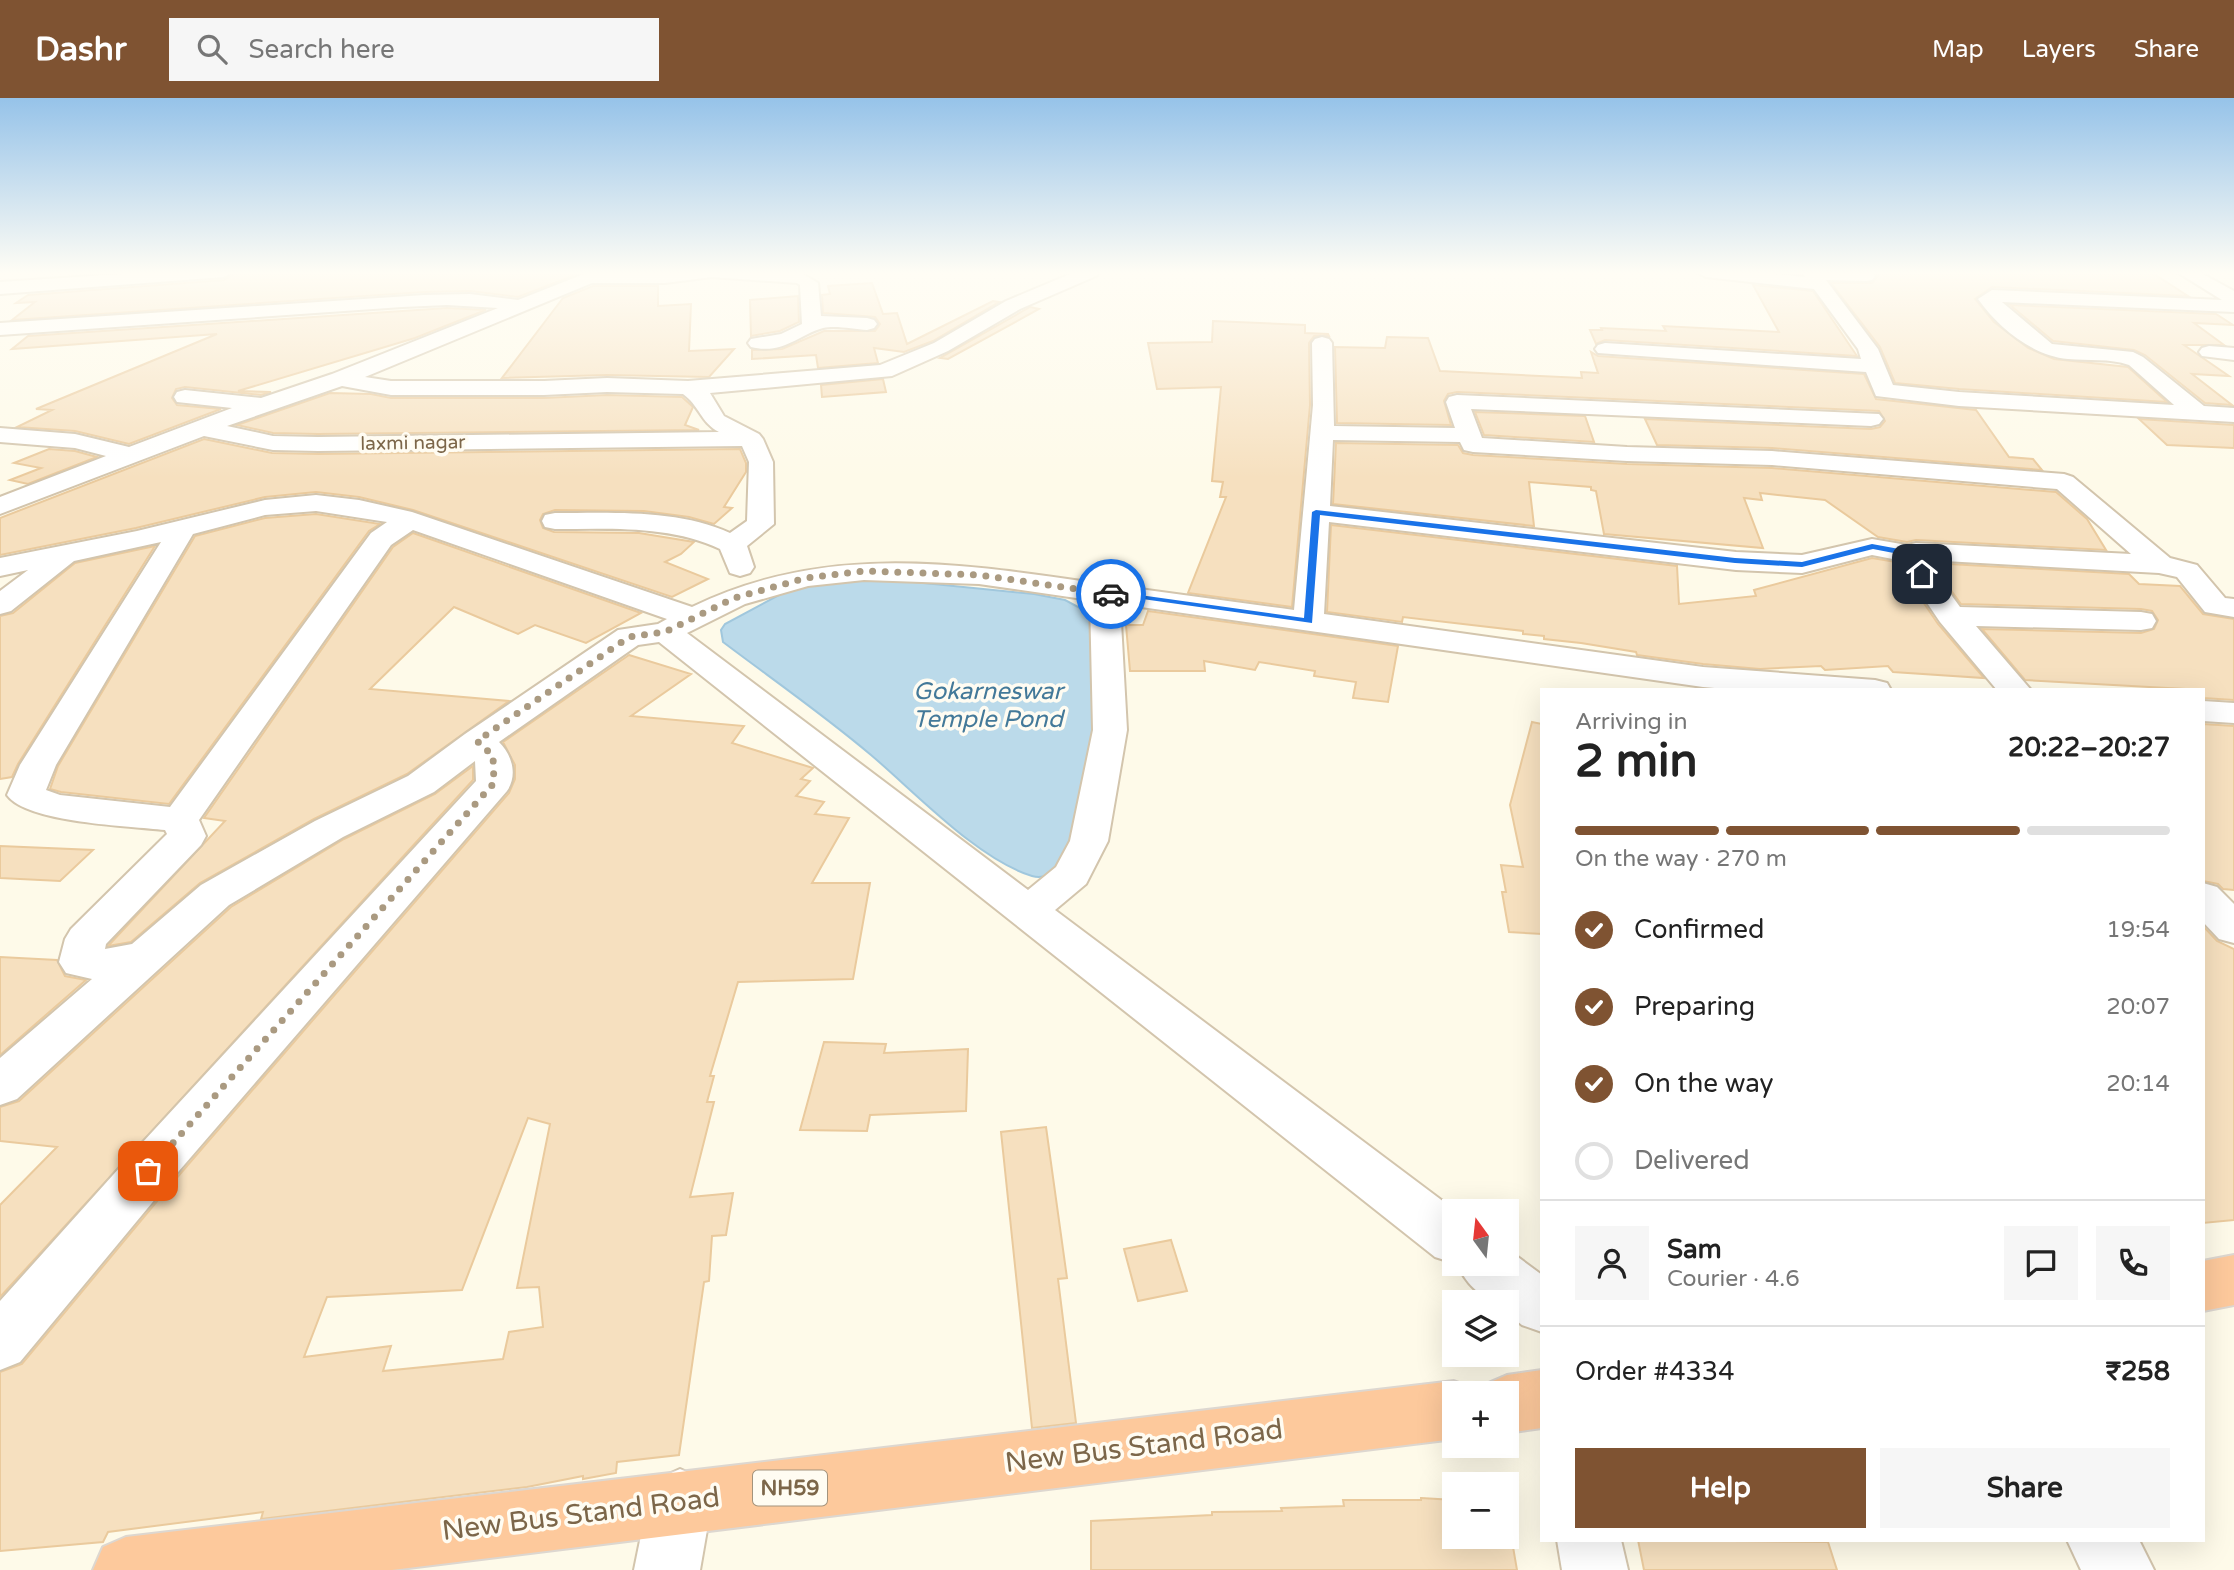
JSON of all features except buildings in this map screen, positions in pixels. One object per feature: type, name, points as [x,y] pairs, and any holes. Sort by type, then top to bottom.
[{"type":"highway","points":[[2205,1286],[2234,1280]]},
{"type":"highway","points":[[1519,1402],[1540,1399]]},
{"type":"highway","name":"New Bus Stand Road","points":[[126,1570],[680,1501],[1442,1411]]},
{"type":"street","points":[[0,506],[436,341]]},
{"type":"street","points":[[758,343],[779,341]]},
{"type":"street","points":[[340,379],[391,387],[544,388],[607,385],[688,388],[884,371],[954,341]]},
{"type":"street","points":[[1862,341],[1868,349],[1884,391],[1959,399],[2234,415]]},
{"type":"street","points":[[2036,341],[2044,348],[2061,352],[2128,357],[2198,413]]},
{"type":"street","points":[[1308,621],[1324,405],[1322,343]]},
{"type":"street","points":[[1605,349],[1875,366]]},
{"type":"street","points":[[2210,352],[2234,354]]},
{"type":"street","points":[[688,388],[701,396],[715,421],[751,439],[761,462],[760,524],[732,544]]},
{"type":"street","points":[[185,397],[264,404]]},
{"type":"street","points":[[1871,419],[1457,402],[1473,445],[1627,454],[1772,458],[2064,482],[2160,564]]},
{"type":"street","points":[[1748,413],[1772,458]]},
{"type":"street","name":"laxmi nagar","points":[[206,429],[274,443],[318,444],[751,439]]},
{"type":"street","points":[[1322,433],[1469,435]]},
{"type":"street","points":[[0,435],[75,441],[134,456]]},
{"type":"street","points":[[0,567],[183,529],[262,509],[314,502],[346,505],[411,522],[681,625],[1027,912],[1442,1231]]},
{"type":"street","points":[[1316,512],[1735,561],[1802,565],[1872,547],[1907,553],[1916,551],[2160,564],[2187,571],[2216,606],[2234,608]]},
{"type":"street","points":[[555,521],[625,521],[717,535],[732,544],[741,572],[740,596]]},
{"type":"street","points":[[180,820],[381,539],[399,526],[411,522]]},
{"type":"street","points":[[180,820],[54,806],[26,795],[38,765],[183,529]]},
{"type":"street","points":[[1907,553],[1951,616],[2013,688]]},
{"type":"street","points":[[0,605],[68,554]]},
{"type":"street","points":[[0,1086],[215,895],[329,829],[421,784],[477,741],[629,637],[681,625],[740,596],[806,578],[864,571],[979,575],[1703,677],[1849,688]]},
{"type":"street","points":[[1027,912],[1072,875],[1089,841],[1110,730],[1105,593]]},
{"type":"street","points":[[1951,616],[2141,621]]},
{"type":"street","points":[[2205,711],[2234,713]]},
{"type":"street","points":[[0,1343],[166,1151],[494,783],[493,756],[477,741]]},
{"type":"street","points":[[145,957],[103,965],[81,962],[86,939],[187,836],[180,820]]},
{"type":"street","points":[[2205,897],[2234,899]]},
{"type":"street","points":[[2205,899],[2234,929]]},
{"type":"street","points":[[1501,1276],[1540,1305]]},
{"type":"street","points":[[667,1570],[680,1501]]},
{"type":"street","points":[[1589,1542],[1595,1570]]},
{"type":"street","points":[[2100,1542],[2121,1570]]},
{"type":"water","name":"Gokarneswar Temple Pond","points":[[874,578],[1034,594],[1065,600],[1093,615],[1104,710],[1064,863],[1050,874],[1032,876],[990,855],[948,823],[853,740],[723,642],[721,630],[725,624],[794,587]]},
{"type":"way so far","points":[[148,1171],[494,783],[493,756],[477,741],[629,637],[665,632],[734,598],[806,578],[864,571],[979,575],[1111,594]]},
{"type":"route","points":[[1111,594],[1308,621],[1316,512],[1735,561],[1802,565],[1872,547],[1907,553],[1922,574]]}]
